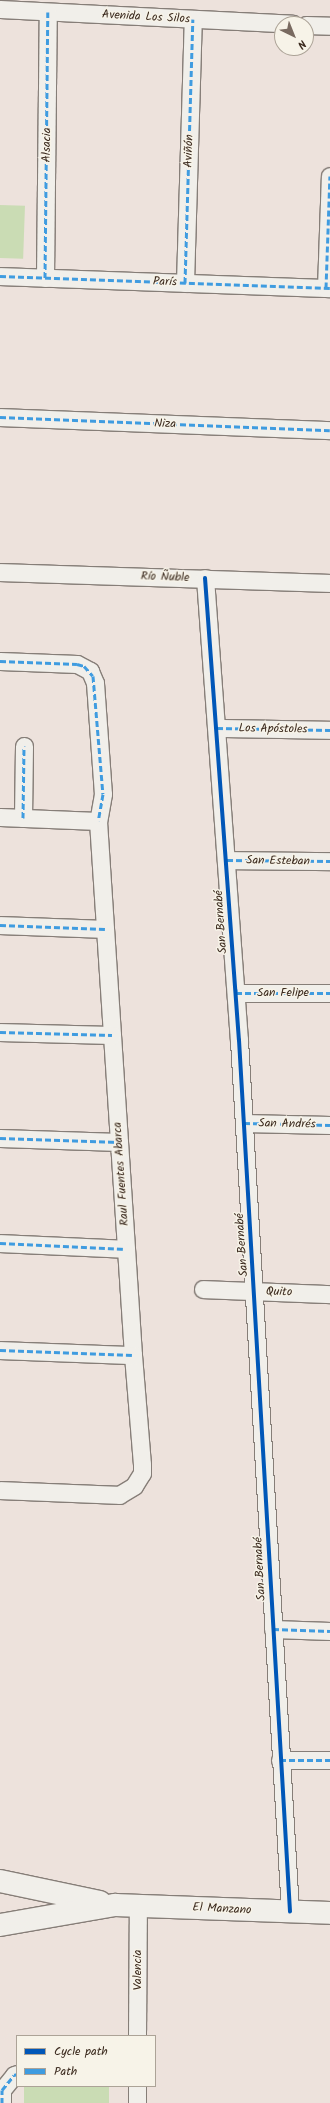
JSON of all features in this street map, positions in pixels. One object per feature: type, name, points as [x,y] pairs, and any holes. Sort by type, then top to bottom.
[{"type":"street","name":"Avenida Los Silos","points":[[0,9],[274,23]]},
{"type":"street","name":"Alsacia","points":[[45,278],[48,12]]},
{"type":"street","name":"Aviñón","points":[[186,283],[193,19]]},
{"type":"street","points":[[314,25],[330,26]]},
{"type":"street","points":[[328,288],[330,176]]},
{"type":"street","name":"París","points":[[0,276],[328,288]]},
{"type":"street","name":"Niza","points":[[0,417],[330,430]]},
{"type":"street","name":"Río Ñuble","points":[[0,572],[330,583]]},
{"type":"street","name":"San Bernabé","points":[[205,578],[236,993],[255,1291],[280,1760],[290,1912]]},
{"type":"street","name":"Raul Fuentes Abarca","points":[[0,661],[77,664],[84,666],[93,676],[103,794],[98,821],[133,1355],[142,1464],[142,1473],[134,1486],[119,1495],[0,1490]]},
{"type":"street","name":"Los Apóstoles","points":[[216,728],[330,730]]},
{"type":"street","points":[[23,818],[24,746]]},
{"type":"street","points":[[0,816],[98,821]]},
{"type":"street","name":"San Esteban","points":[[226,860],[330,861]]},
{"type":"street","points":[[0,925],[105,929]]},
{"type":"street","name":"San Felipe","points":[[236,993],[330,993]]},
{"type":"street","points":[[0,1032],[112,1035]]},
{"type":"street","name":"San Andrés","points":[[244,1123],[330,1125]]},
{"type":"street","points":[[0,1138],[119,1142]]},
{"type":"street","points":[[0,1243],[126,1249]]},
{"type":"street","name":"Quito","points":[[203,1289],[330,1294]]},
{"type":"street","points":[[0,1350],[133,1355]]},
{"type":"street","points":[[273,1629],[330,1631]]},
{"type":"street","points":[[280,1760],[330,1760]]},
{"type":"street","name":"El Manzano","points":[[0,1881],[115,1904],[330,1913]]},
{"type":"street","name":"El Manzano","points":[[0,1925],[115,1904]]},
{"type":"street","name":"Valencia","points":[[137,2035],[138,1905]]},
{"type":"street","points":[[2,2103],[2,2090],[16,2074]]},
{"type":"street","points":[[136,2103],[137,2087]]},
{"type":"green space","points":[[0,205],[25,206],[23,259],[0,258]]},
{"type":"green space","points":[[24,2087],[109,2087],[109,2103],[24,2103]]},
{"type":"marked path","points":[[45,278],[48,12]]},
{"type":"marked path","points":[[185,283],[193,19]]},
{"type":"marked path","points":[[326,288],[330,176]]},
{"type":"marked path","points":[[0,276],[330,288]]},
{"type":"marked path","points":[[0,417],[330,430]]},
{"type":"marked path","points":[[0,661],[77,664],[84,666],[93,676],[103,794],[98,821]]},
{"type":"marked path","points":[[217,728],[330,730]]},
{"type":"marked path","points":[[23,818],[24,746]]},
{"type":"marked path","points":[[227,860],[330,861]]},
{"type":"marked path","points":[[0,925],[105,929]]},
{"type":"marked path","points":[[236,989],[236,993],[330,993]]},
{"type":"marked path","points":[[0,1032],[112,1035]]},
{"type":"marked path","points":[[244,1123],[330,1125]]},
{"type":"marked path","points":[[0,1138],[119,1142]]},
{"type":"marked path","points":[[0,1243],[126,1249]]},
{"type":"marked path","points":[[0,1350],[133,1355]]},
{"type":"marked path","points":[[273,1629],[330,1631]]},
{"type":"marked path","points":[[280,1760],[330,1760]]},
{"type":"marked path","points":[[2,2103],[2,2090],[16,2074]]},
{"type":"cycle path","points":[[205,578],[239,1040],[290,1912]]}]
